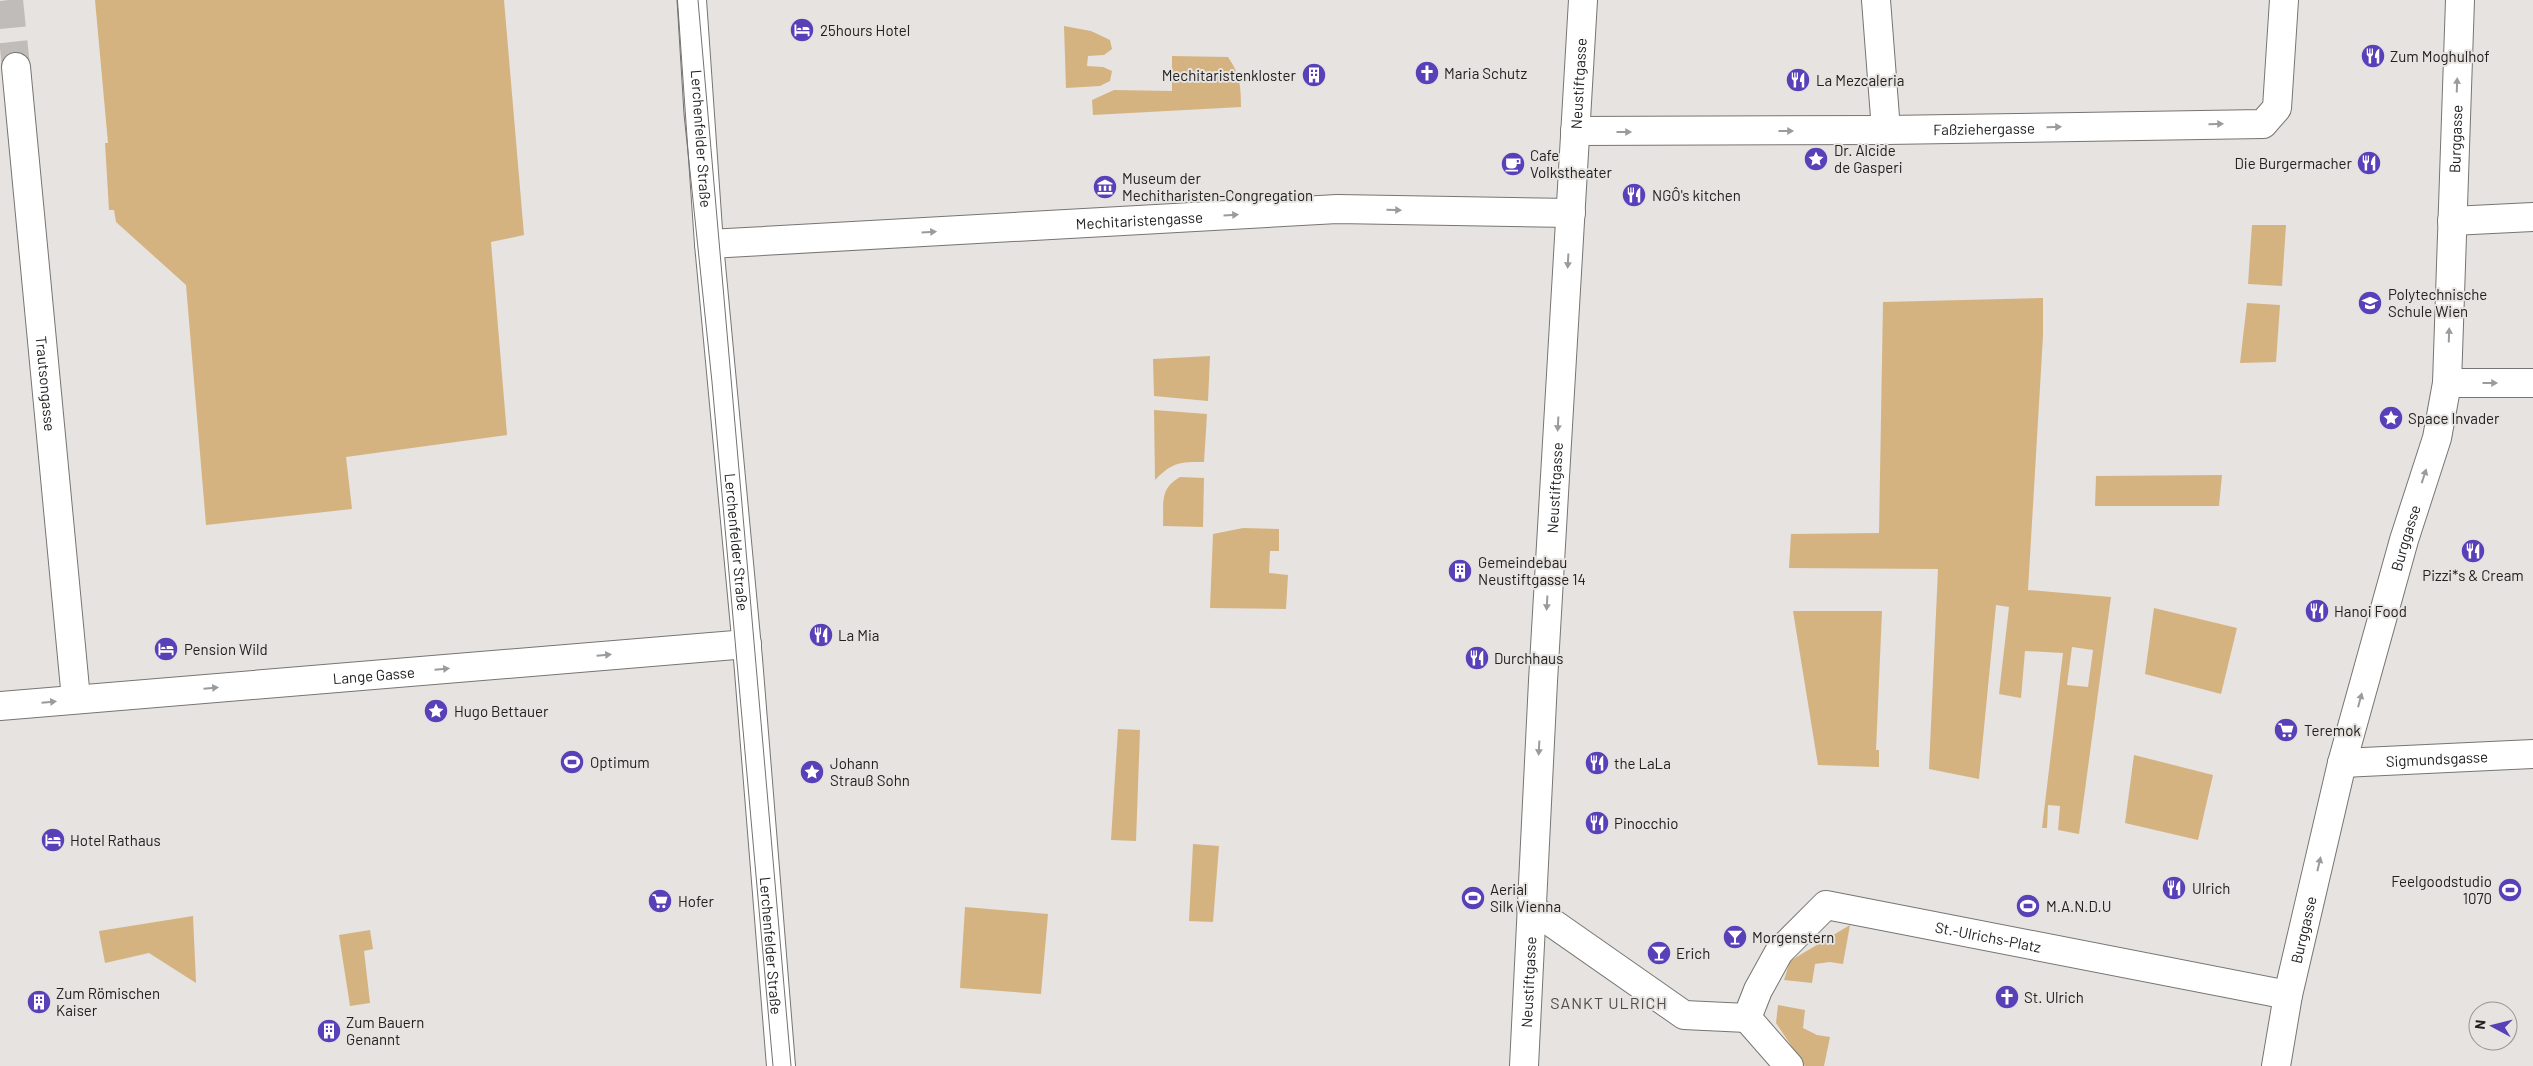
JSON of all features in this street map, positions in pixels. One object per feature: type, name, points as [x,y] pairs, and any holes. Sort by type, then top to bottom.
[{"type":"street","name":"Neustiftgasse","points":[[1524,1066],[1531,908],[1583,0]]},
{"type":"street","points":[[1876,0],[1886,130]]},
{"type":"street","name":"Faßziehergasse","points":[[1575,131],[1886,130],[2263,124],[2277,108],[2284,0]]},
{"type":"street","name":"Burggasse","points":[[2276,1066],[2288,995],[2342,763],[2404,540],[2437,438],[2447,384],[2460,0]]},
{"type":"street","name":"Lerchenfelder Straße","points":[[696,6],[710,244],[781,1066]]},
{"type":"street","name":"Trautsongasse","points":[[16,67],[76,699]]},
{"type":"street","name":"Mechitaristengasse","points":[[710,244],[1337,209],[1571,213]]},
{"type":"street","points":[[2452,221],[2533,217]]},
{"type":"street","points":[[2447,384],[2533,384]]},
{"type":"street","name":"Lange Gasse","points":[[0,706],[746,644]]},
{"type":"street","name":"Sigmundsgasse","points":[[2342,763],[2533,754]]},
{"type":"street","name":"St.-Ulrichs-Platz","points":[[1747,1018],[1758,990],[1779,952],[1826,905],[2288,995]]},
{"type":"street","points":[[1531,908],[1684,1015],[1747,1018],[1788,1066]]},
{"type":"shaded area","points":[[95,0],[504,0],[524,235],[491,242],[507,435],[346,457],[352,509],[206,525],[186,285],[116,222],[114,210],[109,210],[105,143],[108,143]]},
{"type":"shaded area","points":[[1064,26],[1091,31],[1110,40],[1112,49],[1104,55],[1088,56],[1087,66],[1103,67],[1112,71],[1110,81],[1100,86],[1066,88]]},
{"type":"shaded area","points":[[1172,56],[1228,57],[1239,81],[1241,107],[1093,115],[1092,100],[1114,90],[1172,91]]},
{"type":"shaded area","points":[[2252,225],[2286,225],[2282,286],[2248,284]]},
{"type":"shaded area","points":[[2043,298],[2043,336],[2028,590],[2111,597],[2079,834],[2058,830],[2060,806],[2048,805],[2047,828],[2042,828],[2063,653],[2025,651],[2021,698],[1999,694],[2009,607],[1996,605],[1979,779],[1929,769],[1938,569],[1789,568],[1791,534],[1879,533],[1883,302]],"holes":[[[2072,647],[2093,650],[2088,687],[2067,685]]]},
{"type":"shaded area","points":[[2247,303],[2280,305],[2276,362],[2240,363]]},
{"type":"shaded area","points":[[1210,356],[1208,401],[1154,396],[1153,359]]},
{"type":"shaded area","points":[[1154,410],[1207,414],[1204,462],[1177,464],[1155,480]]},
{"type":"shaded area","points":[[2222,475],[2219,506],[2095,506],[2096,476]]},
{"type":"shaded area","points":[[1180,477],[1204,478],[1203,527],[1163,526],[1164,497],[1169,486]]},
{"type":"shaded area","points":[[1243,528],[1279,529],[1279,551],[1270,551],[1269,573],[1288,575],[1286,609],[1210,608],[1213,534]]},
{"type":"shaded area","points":[[2154,608],[2237,628],[2221,694],[2145,674]]},
{"type":"shaded area","points":[[1793,611],[1882,611],[1876,750],[1879,750],[1879,767],[1818,765]]},
{"type":"shaded area","points":[[1118,729],[1140,730],[1136,841],[1111,840]]},
{"type":"shaded area","points":[[2134,755],[2213,775],[2198,840],[2125,823]]},
{"type":"shaded area","points":[[1193,844],[1219,846],[1213,922],[1189,921]]},
{"type":"shaded area","points":[[965,907],[1048,914],[1041,994],[960,988]]},
{"type":"shaded area","points":[[193,916],[196,983],[149,953],[105,963],[99,931]]},
{"type":"shaded area","points":[[1850,925],[1843,964],[1830,962],[1815,964],[1812,983],[1784,980],[1790,961]]},
{"type":"shaded area","points":[[370,930],[373,949],[364,951],[370,1003],[350,1006],[339,935]]},
{"type":"shaded area","points":[[1778,1005],[1805,1010],[1803,1028],[1817,1035],[1830,1037],[1824,1066],[1805,1066],[1776,1023]]},
{"type":"tunnel","points":[[9,0],[16,67]]},
{"type":"tram line","points":[[677,0],[684,114],[712,382],[773,1066]]},
{"type":"tram line","points":[[698,0],[791,1066]]},
{"type":"place","name":"25hours Hotel","points":[[802,30]]},
{"type":"place","name":"Zum Moghulhof","points":[[2373,56]]},
{"type":"place","name":"Maria Schutz","points":[[1427,73]]},
{"type":"place","name":"Mechitaristenkloster","points":[[1314,75]]},
{"type":"place","name":"La Mezcaleria","points":[[1798,80]]},
{"type":"place","name":"Dr. Alcide de Gasperi","points":[[1816,159]]},
{"type":"place","name":"Die Burgermacher","points":[[2369,163]]},
{"type":"place","name":"Cafe Volkstheater","points":[[1513,164]]},
{"type":"place","name":"Museum der Mechitharisten-Congregation","points":[[1105,187]]},
{"type":"place","name":"NGÔ's kitchen","points":[[1634,195]]},
{"type":"place","name":"Polytechnische Schule Wien","points":[[2370,303]]},
{"type":"place","name":"Space Invader","points":[[2391,418]]},
{"type":"place","name":"Pizzi*s & Cream","points":[[2473,551]]},
{"type":"place","name":"Gemeindebau Neustiftgasse 14","points":[[1460,571]]},
{"type":"place","name":"Hanoi Food","points":[[2317,611]]},
{"type":"place","name":"La Mia","points":[[821,635]]},
{"type":"place","name":"Pension Wild","points":[[166,649]]},
{"type":"place","name":"Durchhaus","points":[[1477,658]]},
{"type":"place","name":"Hugo Bettauer","points":[[436,711]]},
{"type":"place","name":"Teremok","points":[[2286,730]]},
{"type":"place","name":"Optimum","points":[[572,762]]},
{"type":"place","name":"the LaLa","points":[[1597,763]]},
{"type":"place","name":"Johann Strauß Sohn","points":[[812,772]]},
{"type":"place","name":"Pinocchio","points":[[1597,823]]},
{"type":"place","name":"Hotel Rathaus","points":[[53,840]]},
{"type":"place","name":"Ulrich","points":[[2174,888]]},
{"type":"place","name":"Feelgoodstudio 1070","points":[[2510,890]]},
{"type":"place","name":"Aerial Silk Vienna","points":[[1473,898]]},
{"type":"place","name":"Hofer","points":[[660,901]]},
{"type":"place","name":"M.A.N.D.U","points":[[2028,906]]},
{"type":"place","name":"Morgenstern","points":[[1735,937]]},
{"type":"place","name":"Erich","points":[[1659,953]]},
{"type":"place","name":"St. Ulrich","points":[[2007,997]]},
{"type":"place","name":"Zum Römischen Kaiser","points":[[39,1002]]},
{"type":"place","name":"Zum Bauern Genannt","points":[[329,1031]]},
{"type":"district","name":"SANKT ULRICH","points":[[1609,1002]]}]
